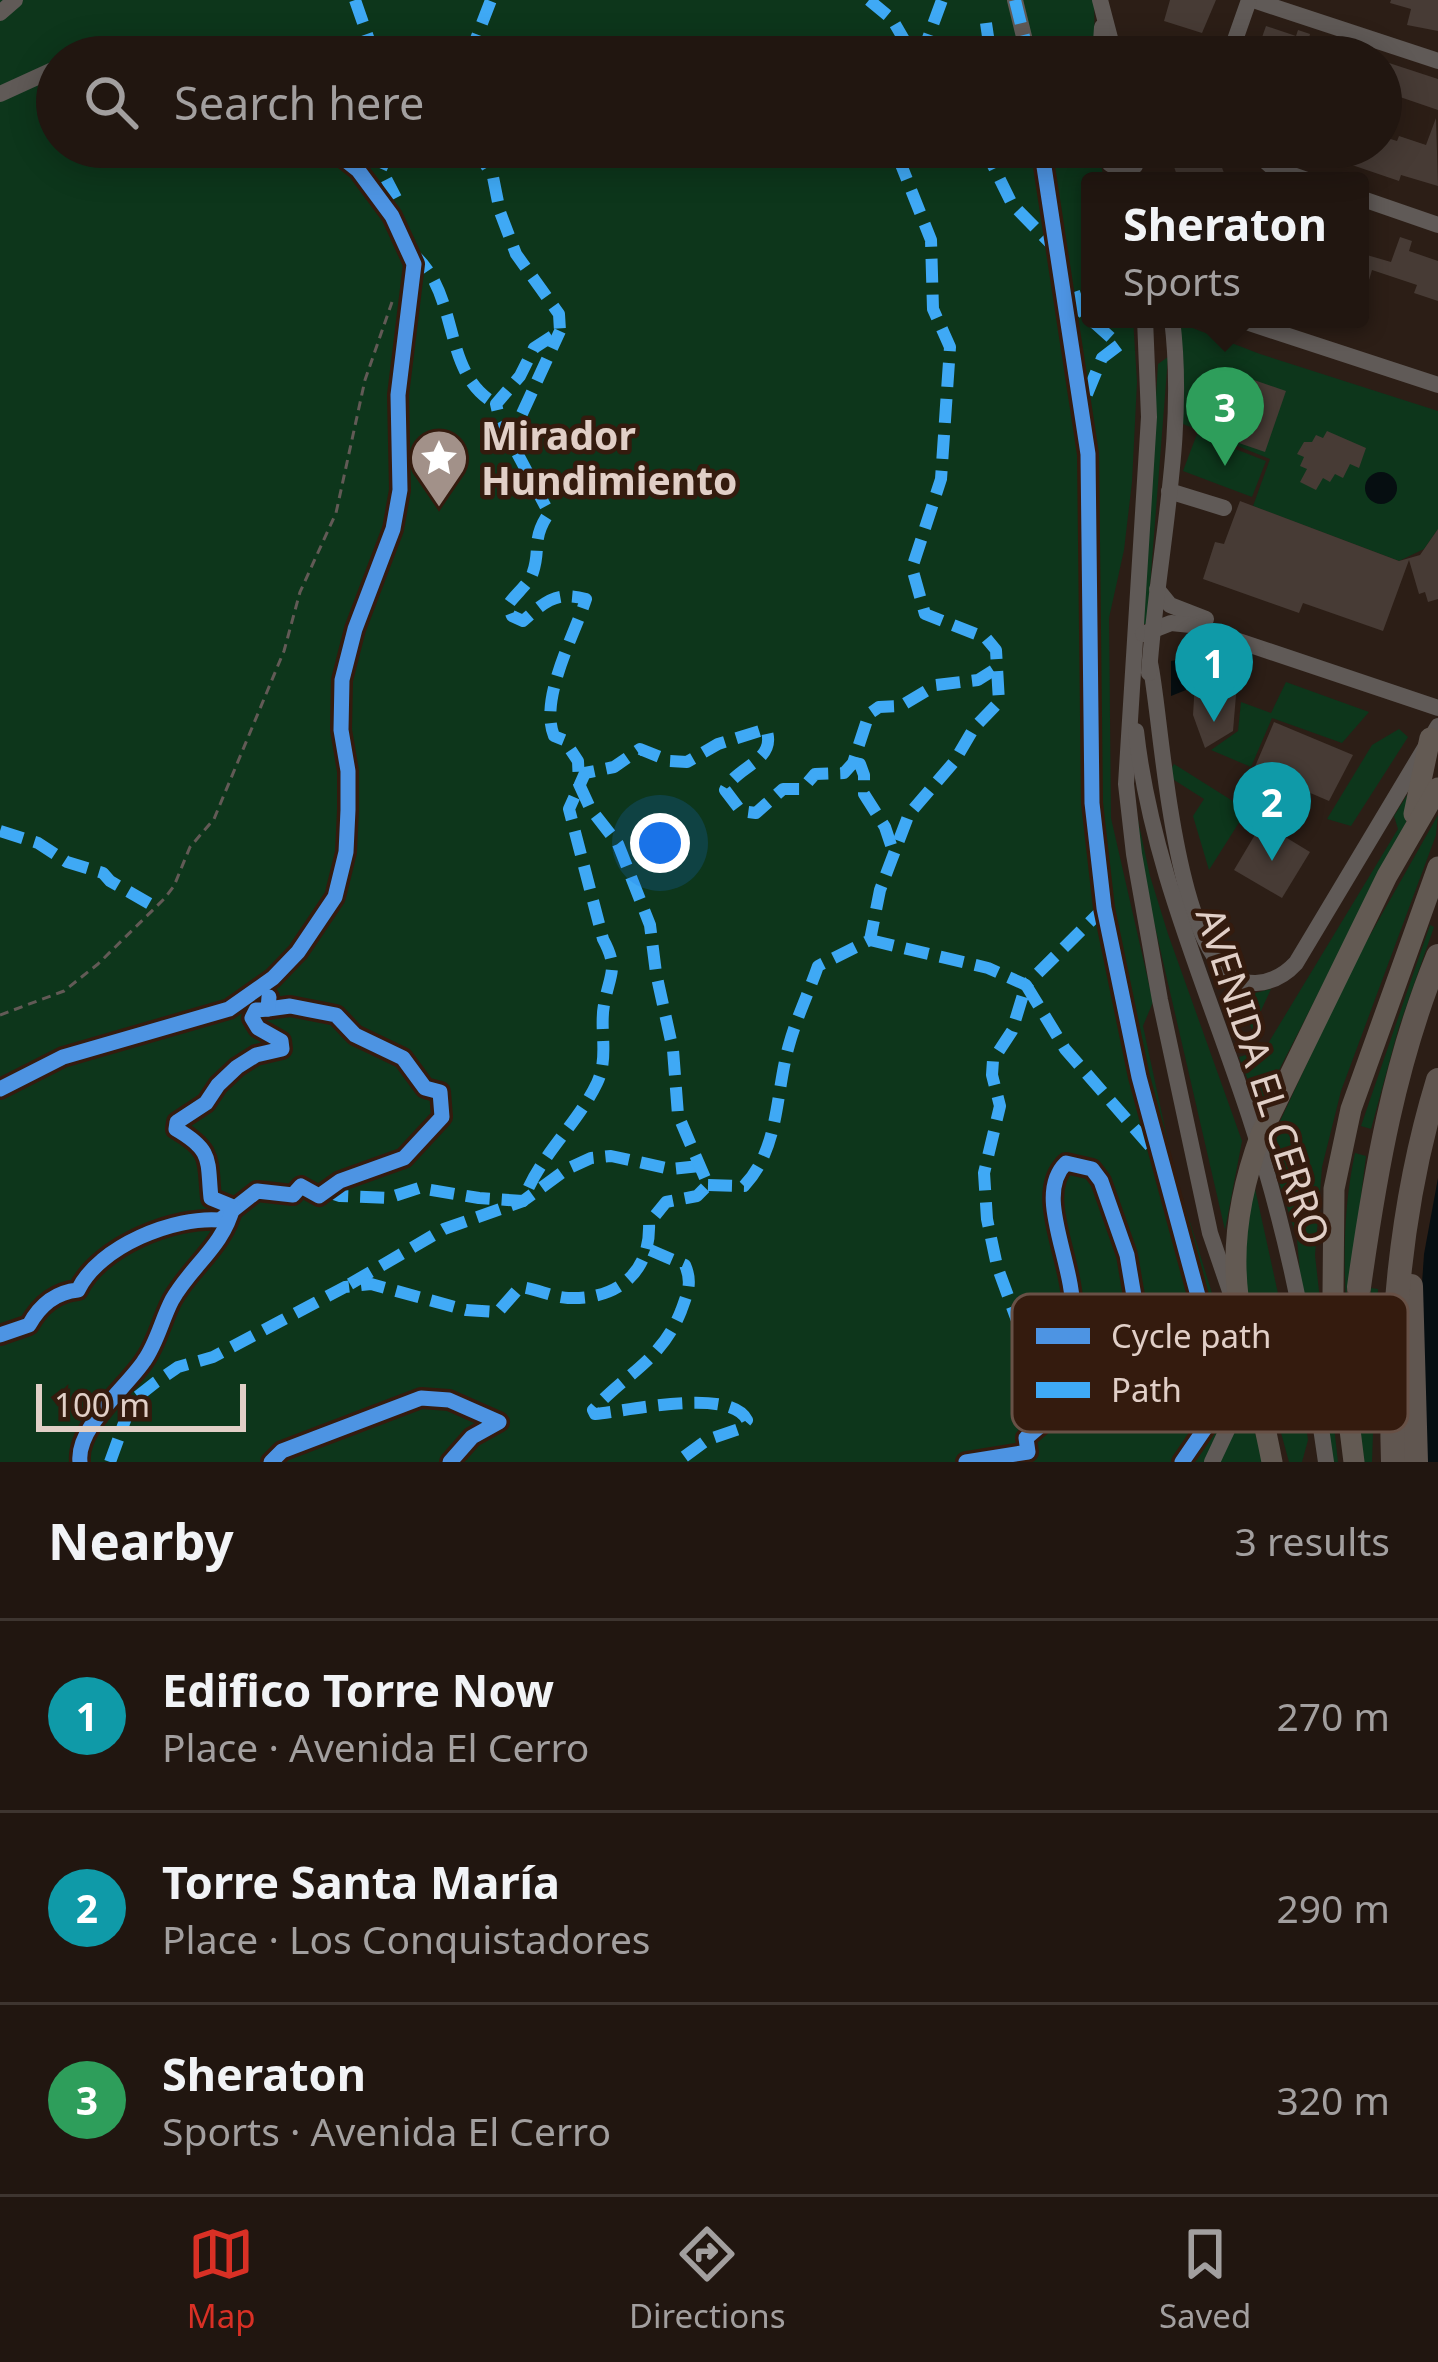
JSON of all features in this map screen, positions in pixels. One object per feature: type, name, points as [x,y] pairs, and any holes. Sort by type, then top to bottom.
[{"type":"highway","points":[[1359,1287],[1383,1133],[1438,956]]},
{"type":"highway","points":[[1398,1294],[1411,1194],[1438,1080]]},
{"type":"highway","points":[[1411,1194],[1416,1462]]},
{"type":"highway","points":[[1393,1432],[1393,1462]]},
{"type":"main road","points":[[1407,838],[1434,732]]},
{"type":"main road","points":[[1237,1294],[1234,1251],[1246,1174],[1261,1134],[1407,838],[1438,788]]},
{"type":"main road","points":[[1333,1294],[1334,1189],[1356,1093],[1438,867]]},
{"type":"main road","points":[[1265,1432],[1272,1462]]},
{"type":"main road","points":[[1350,1432],[1354,1462]]},
{"type":"street","points":[[0,14],[15,0]]},
{"type":"street","points":[[1015,0],[1024,36]]},
{"type":"street","points":[[1237,36],[1251,0],[1361,36]]},
{"type":"street","points":[[1101,7],[1109,36]]},
{"type":"street","points":[[1402,49],[1438,61]]},
{"type":"street","points":[[0,94],[36,78]]},
{"type":"street","points":[[0,1089],[63,1057],[229,1010],[273,978],[298,952],[335,897],[346,852],[348,810],[342,680],[355,629],[392,529],[400,490],[398,395],[414,264],[392,216],[355,168]]},
{"type":"street","points":[[1044,168],[1088,454],[1094,824],[1104,908],[1158,1155],[1197,1294]]},
{"type":"street","points":[[1369,201],[1438,225]]},
{"type":"street","points":[[1145,328],[1149,417],[1126,784],[1137,872],[1199,1183],[1231,1294]]},
{"type":"street","name":"AVENIDA EL CERRO","points":[[1146,782],[1151,629],[1169,491],[1173,328]]},
{"type":"street","points":[[1264,328],[1438,385]]},
{"type":"street","points":[[1169,491],[1224,508]]},
{"type":"street","points":[[1156,589],[1180,610],[1373,676],[1391,692]]},
{"type":"street","points":[[1133,644],[1151,629],[1171,623],[1191,625],[1438,708]]},
{"type":"street","name":"AVENIDA EL CERRO","points":[[1150,663],[1173,831],[1204,938],[1220,969],[1235,980],[1258,983],[1283,975],[1296,963],[1434,732]]},
{"type":"street","name":"AVENIDA EL CERRO","points":[[1131,682],[1146,782],[1172,897],[1274,1194],[1294,1294]]},
{"type":"street","points":[[1182,1462],[1203,1432]]},
{"type":"street","points":[[1212,1462],[1226,1432]]},
{"type":"street","name":"AVENIDA EL CERRO","points":[[1321,1432],[1325,1462]]},
{"type":"street","points":[[1315,1462],[1323,1442]]},
{"type":"path","points":[[0,1016],[64,991],[98,964],[164,899],[190,847],[214,819],[284,651],[300,592],[336,513],[364,380],[394,294]]},
{"type":"green space","points":[[0,0],[1094,0],[1095,36],[36,36],[36,168],[1102,168],[1102,172],[1081,172],[1081,328],[1134,328],[1137,382],[1124,550],[1109,618],[1111,818],[1153,1002],[1143,1026],[1174,1170],[1212,1294],[1012,1294],[1012,1432],[1255,1432],[1264,1462],[0,1462]]},
{"type":"green space","points":[[1177,328],[1193,328],[1438,411],[1438,529],[1424,549],[1399,561],[1253,506],[1270,459],[1183,424]]},
{"type":"green space","points":[[1168,357],[1147,624],[1142,624],[1158,364]]},
{"type":"green space","points":[[1197,434],[1266,461],[1252,497],[1183,471]]},
{"type":"green space","points":[[1286,682],[1369,712],[1342,743],[1272,718],[1251,767],[1211,750],[1238,731],[1241,702],[1271,713]]},
{"type":"green space","points":[[1399,729],[1408,737],[1351,826],[1327,819],[1372,745]]},
{"type":"green space","points":[[1174,764],[1247,810],[1209,870],[1193,816],[1204,799],[1171,778]]},
{"type":"green space","points":[[1407,795],[1406,823],[1259,1109],[1239,1057],[1249,1054],[1258,1060],[1398,829],[1394,816]]},
{"type":"green space","points":[[1136,811],[1168,934],[1242,1141],[1225,1230],[1144,879]]},
{"type":"green space","points":[[1438,815],[1436,835],[1341,1091],[1322,1167],[1315,1255],[1319,1294],[1303,1294],[1297,1239],[1268,1147],[1352,967]]},
{"type":"green space","points":[[1430,925],[1434,927],[1398,1030],[1371,1129],[1361,1126]]},
{"type":"green space","points":[[1233,986],[1251,994],[1271,989],[1252,1030]]},
{"type":"green space","points":[[1355,1153],[1366,1156],[1350,1285],[1378,1289],[1378,1294],[1346,1294]]},
{"type":"green space","points":[[1254,1184],[1278,1294],[1245,1294],[1242,1269]]},
{"type":"green space","points":[[1281,1432],[1307,1432],[1302,1462],[1289,1462]]},
{"type":"green space","points":[[1328,1432],[1335,1432],[1338,1462],[1333,1462]]},
{"type":"green space","points":[[1360,1432],[1373,1432],[1372,1462],[1364,1462]]},
{"type":"shaded area","points":[[1381,472],[1392,477],[1397,488],[1392,499],[1381,504],[1370,499],[1365,488],[1370,477]]},
{"type":"shaded area","points":[[1179,652],[1209,659],[1205,674],[1188,670],[1186,690],[1171,696],[1171,661]]},
{"type":"shaded area","points":[[1438,1178],[1438,1462],[1423,1462],[1421,1299]]},
{"type":"building","points":[[1170,0],[1216,0],[1202,33],[1164,21]]},
{"type":"building","points":[[1391,0],[1438,0],[1438,31],[1407,25],[1411,9]]},
{"type":"building","points":[[1266,26],[1296,36],[1262,36]]},
{"type":"building","points":[[1402,67],[1438,79],[1438,110],[1402,98]]},
{"type":"building","points":[[1436,118],[1438,186],[1401,175],[1399,181],[1361,168],[1402,168],[1402,137],[1426,145]]},
{"type":"building","points":[[1174,168],[1222,168],[1224,172],[1176,172]]},
{"type":"building","points":[[1400,237],[1412,241],[1409,251],[1438,261],[1438,301],[1414,293],[1417,285],[1372,270],[1369,280],[1369,256],[1391,262]]},
{"type":"building","points":[[1228,371],[1286,391],[1265,452],[1207,432]]},
{"type":"building","points":[[1327,431],[1366,448],[1359,468],[1350,464],[1343,478],[1335,474],[1330,482],[1323,478],[1316,490],[1300,482],[1307,469],[1300,466],[1304,457],[1297,454],[1304,442],[1312,442],[1316,435],[1323,438]]},
{"type":"building","points":[[1240,501],[1399,561],[1420,555],[1438,529],[1438,599],[1428,602],[1425,592],[1419,594],[1409,560],[1383,631],[1303,603],[1299,613],[1203,579],[1215,542],[1224,544]]},
{"type":"building","points":[[1195,682],[1237,683],[1233,731],[1205,748],[1193,715]]},
{"type":"building","points":[[1274,722],[1353,755],[1329,801],[1254,769]]},
{"type":"building","points":[[1262,823],[1310,852],[1282,898],[1234,870]]},
{"type":"tunnel","points":[[1359,1287],[1359,1294]]},
{"type":"marked path","points":[[355,0],[368,36]]},
{"type":"marked path","points":[[477,36],[491,0]]},
{"type":"marked path","points":[[869,0],[892,19],[902,36]]},
{"type":"marked path","points":[[929,36],[942,0]]},
{"type":"marked path","points":[[1015,0],[1024,36]]},
{"type":"marked path","points":[[986,23],[988,36]]},
{"type":"marked path","points":[[381,168],[396,198]]},
{"type":"marked path","points":[[110,1462],[132,1401],[156,1382],[345,1287],[371,1284],[466,1310],[498,1312],[520,1287],[568,1298],[602,1294],[628,1280],[637,1269],[649,1223],[666,1202],[697,1196],[708,1185],[678,1115],[673,1050],[650,925],[618,844],[590,808],[579,784],[578,761],[564,740],[554,736],[554,686],[586,599],[552,600],[523,621],[512,616],[508,605],[531,576],[538,537],[549,513],[500,421],[496,404],[520,376],[534,348],[560,331],[559,314],[516,254],[488,168]]},
{"type":"marked path","points":[[708,1185],[744,1186],[756,1171],[775,1120],[792,1035],[818,966],[870,940],[880,890],[909,814],[999,702],[996,650],[986,638],[925,614],[912,568],[941,479],[950,347],[933,309],[931,240],[902,168]]},
{"type":"marked path","points":[[994,168],[1012,204],[1055,248]]},
{"type":"marked path","points":[[412,253],[438,290],[466,373],[496,404]]},
{"type":"marked path","points":[[1074,292],[1081,311]]},
{"type":"marked path","points":[[1085,399],[1102,358],[1119,345],[1100,328]]},
{"type":"marked path","points":[[516,449],[520,418],[560,331]]},
{"type":"marked path","points":[[325,1191],[388,1198],[419,1188],[523,1201],[538,1169],[589,1098],[603,1062],[603,1010],[612,963],[569,809],[585,773],[614,767],[640,749],[687,762],[718,744],[766,729],[766,749],[725,790],[741,811],[756,813],[783,789],[802,789],[815,774],[844,773],[853,763],[869,714],[879,707],[901,706],[936,685],[978,680],[997,668]]},
{"type":"marked path","points":[[853,763],[860,764],[864,794],[885,827],[894,854]]},
{"type":"marked path","points":[[0,831],[103,873],[157,908]]},
{"type":"marked path","points":[[870,940],[988,968],[1026,985],[1104,908]]},
{"type":"marked path","points":[[1012,1307],[987,1219],[984,1173],[1000,1106],[993,1060],[1012,1031],[1026,985],[1065,1049],[1150,1146]]},
{"type":"marked path","points":[[350,1284],[444,1229],[523,1201],[591,1158],[611,1156],[671,1169],[700,1166]]},
{"type":"marked path","points":[[650,1250],[685,1265],[689,1283],[685,1299],[663,1342],[593,1410],[595,1414],[700,1403],[737,1410],[747,1420],[739,1429],[707,1440],[677,1462]]},
{"type":"cycle path","points":[[0,1089],[63,1057],[229,1009],[273,978],[298,952],[335,897],[346,852],[348,810],[342,680],[355,629],[393,529],[400,490],[398,395],[414,264],[392,216],[355,168]]},
{"type":"cycle path","points":[[1044,168],[1088,454],[1092,803],[1104,908],[1139,1077],[1198,1294]]},
{"type":"cycle path","points":[[80,1462],[86,1435],[144,1361],[172,1300],[228,1221],[233,1207],[211,1198],[203,1151],[176,1129],[177,1122],[206,1103],[237,1067],[256,1055],[282,1049],[281,1041],[258,1028],[252,1018],[256,1010],[268,1009],[269,997]]},
{"type":"cycle path","points":[[0,1335],[29,1325],[49,1301],[78,1290],[103,1260],[140,1237],[182,1223],[220,1220],[257,1191],[293,1195],[301,1186],[319,1196],[340,1181],[404,1158],[442,1117],[440,1092],[425,1088],[403,1058],[355,1035],[336,1015],[290,1006],[268,1009]]},
{"type":"cycle path","points":[[1072,1294],[1054,1208],[1055,1183],[1066,1163],[1092,1169],[1101,1181],[1127,1255],[1134,1294]]},
{"type":"cycle path","points":[[271,1462],[282,1451],[421,1398],[449,1400],[499,1422],[472,1437],[450,1462]]},
{"type":"cycle path","points":[[966,1462],[1028,1452],[1026,1438],[1033,1432]]},
{"type":"cycle path","points":[[1182,1462],[1203,1432]]},
{"type":"place","name":"Sheraton","points":[[1225,466]]},
{"type":"place","name":"Mirador Hundimiento","points":[[439,509]]},
{"type":"place","name":"Edifico Torre Now","points":[[1214,722]]},
{"type":"place","name":"Torre Santa María","points":[[1272,861]]}]
